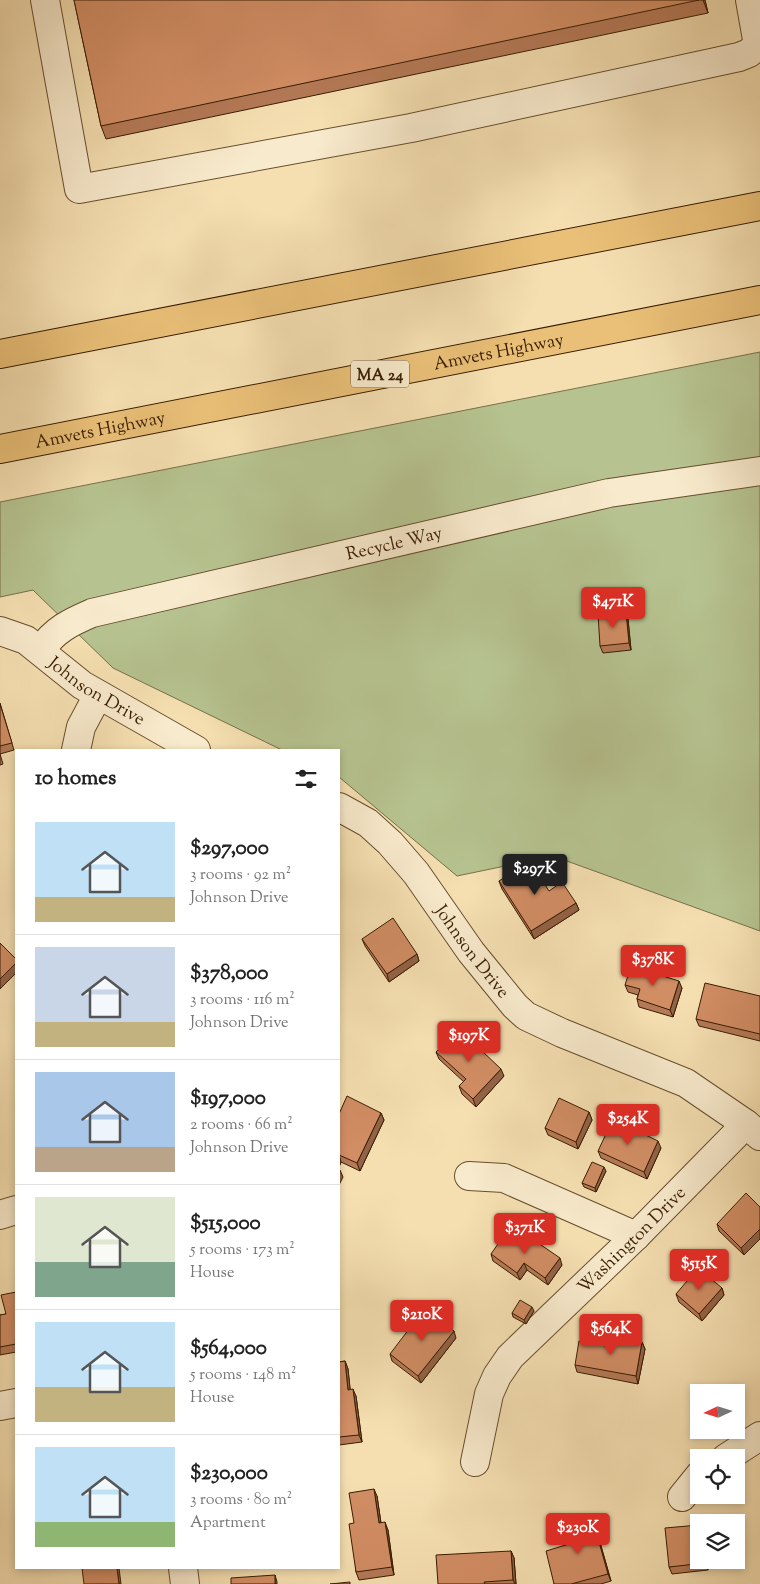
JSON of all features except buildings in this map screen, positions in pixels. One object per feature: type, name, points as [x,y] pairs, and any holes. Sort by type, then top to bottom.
[{"type":"highway","points":[[0,354],[760,206]]},
{"type":"highway","name":"Amvets Highway","points":[[0,448],[760,300]]},
{"type":"street","points":[[45,0],[79,189],[420,126],[739,57],[749,53],[759,44],[750,0]]},
{"type":"street","name":"Recycle Way","points":[[41,650],[47,640],[65,625],[92,613],[609,493],[760,471]]},
{"type":"street","name":"Johnson Drive","points":[[0,631],[26,640],[98,695],[194,749]]},
{"type":"street","points":[[76,749],[81,727],[98,695]]},
{"type":"street","name":"Johnson Drive","points":[[340,808],[368,823],[390,843],[416,874],[471,952],[514,1006],[526,1016],[562,1033],[686,1083],[753,1130]]},
{"type":"street","name":"Washington Drive","points":[[475,1462],[489,1394],[497,1376],[510,1357],[636,1236],[753,1130]]},
{"type":"street","points":[[469,1176],[504,1178],[636,1236]]},
{"type":"street","points":[[0,1215],[15,1210]]},
{"type":"street","points":[[0,1406],[15,1402]]},
{"type":"street","points":[[740,1449],[760,1436]]},
{"type":"street","points":[[682,1497],[690,1487]]},
{"type":"street","points":[[183,1569],[184,1584]]},
{"type":"green space","points":[[760,352],[760,931],[553,856],[457,876],[340,778],[340,749],[280,749],[113,668],[33,590],[0,597],[0,502]]}]
